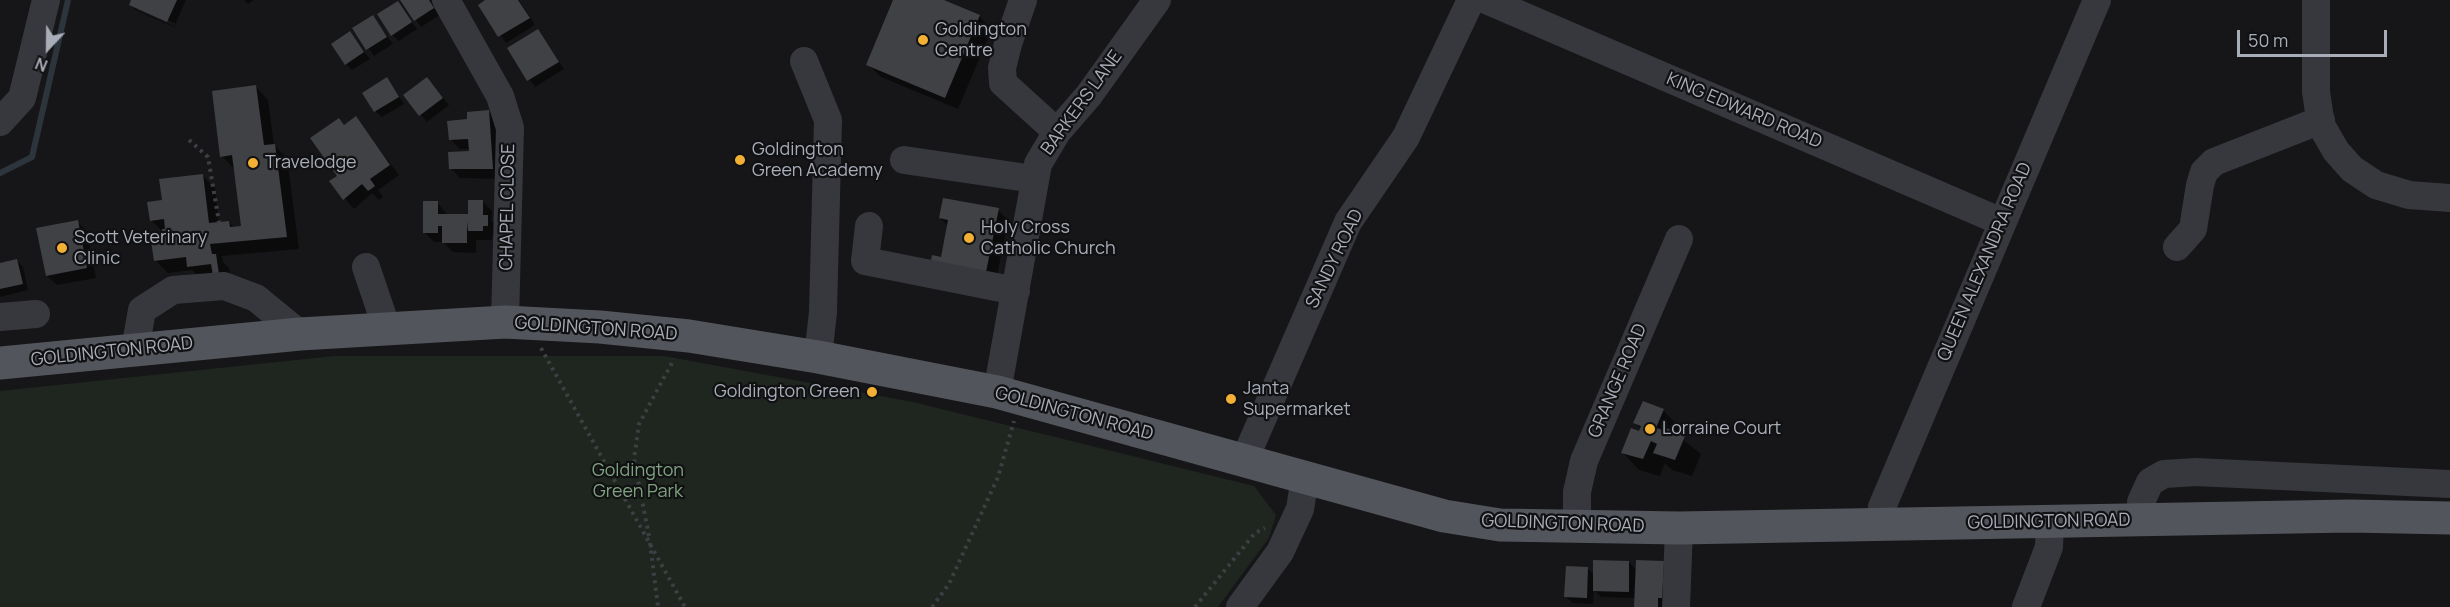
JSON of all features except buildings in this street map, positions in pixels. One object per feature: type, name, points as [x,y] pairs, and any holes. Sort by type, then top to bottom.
[{"type":"main road","name":"GOLDINGTON ROAD","points":[[0,360],[300,334],[516,323],[689,336],[818,357],[997,392],[1444,516],[1500,525],[1679,528],[2350,516],[2450,518]]},
{"type":"street","points":[[0,122],[22,98],[46,0]]},
{"type":"street","name":"CHAPEL CLOSE","points":[[446,0],[500,96],[510,128],[516,323]]},
{"type":"street","points":[[1023,0],[1002,68],[1003,83],[1057,132]]},
{"type":"street","name":"BARKERS LANE","points":[[997,392],[1038,164],[1057,132],[1089,95],[1157,0]]},
{"type":"street","name":"SANDY ROAD","points":[[1244,461],[1348,222],[1406,137],[1471,0]]},
{"type":"street","name":"KING EDWARD ROAD","points":[[1486,0],[2002,222]]},
{"type":"street","name":"QUEEN ALEXANDRA ROAD","points":[[1881,526],[1882,507],[2097,0]]},
{"type":"street","points":[[2316,0],[2316,92],[2321,120],[2337,151],[2352,169],[2376,185],[2409,195],[2450,198]]},
{"type":"street","points":[[804,61],[828,120],[824,312],[818,357]]},
{"type":"street","points":[[2177,247],[2193,229],[2204,172],[2214,162],[2321,120]]},
{"type":"street","points":[[904,160],[1034,179]]},
{"type":"street","points":[[869,226],[865,261],[1016,291]]},
{"type":"street","name":"GRANGE ROAD","points":[[1577,527],[1577,492],[1584,461],[1679,239]]},
{"type":"street","points":[[366,267],[387,329]]},
{"type":"street","points":[[135,350],[142,310],[173,290],[224,286],[256,298],[300,334]]},
{"type":"street","points":[[0,317],[36,314]]},
{"type":"street","name":"GOLDINGTON ROAD","points":[[2142,520],[2141,502],[2150,482],[2164,474],[2196,472],[2450,484]]},
{"type":"street","points":[[1240,607],[1280,552],[1300,509],[1305,478]]},
{"type":"street","points":[[2026,607],[2049,547],[2050,523]]},
{"type":"street","points":[[1676,607],[1679,528]]},
{"type":"path","points":[[189,140],[208,158],[219,222]]},
{"type":"path","points":[[516,323],[650,541],[685,607]]},
{"type":"path","points":[[658,607],[650,541],[634,459],[639,424],[689,336]]},
{"type":"path","points":[[932,607],[949,584],[998,477],[1010,442],[1014,422],[997,392]]},
{"type":"green space","name":"Goldington Green Park","points":[[334,356],[664,356],[913,402],[1254,486],[1276,515],[1269,538],[1218,607],[0,607],[0,391]]},
{"type":"waterway","points":[[0,173],[32,157],[68,0]]},
{"type":"place","name":"Goldington Centre","points":[[923,40]]},
{"type":"place","name":"Goldington Green Academy","points":[[740,160]]},
{"type":"place","name":"Travelodge","points":[[253,163]]},
{"type":"place","name":"Holy Cross Catholic Church","points":[[969,238]]},
{"type":"place","name":"Scott Veterinary Clinic","points":[[62,248]]},
{"type":"place","name":"Goldington Green","points":[[872,392]]},
{"type":"place","name":"Janta Supermarket","points":[[1231,399]]},
{"type":"place","name":"Lorraine Court","points":[[1650,429]]}]
